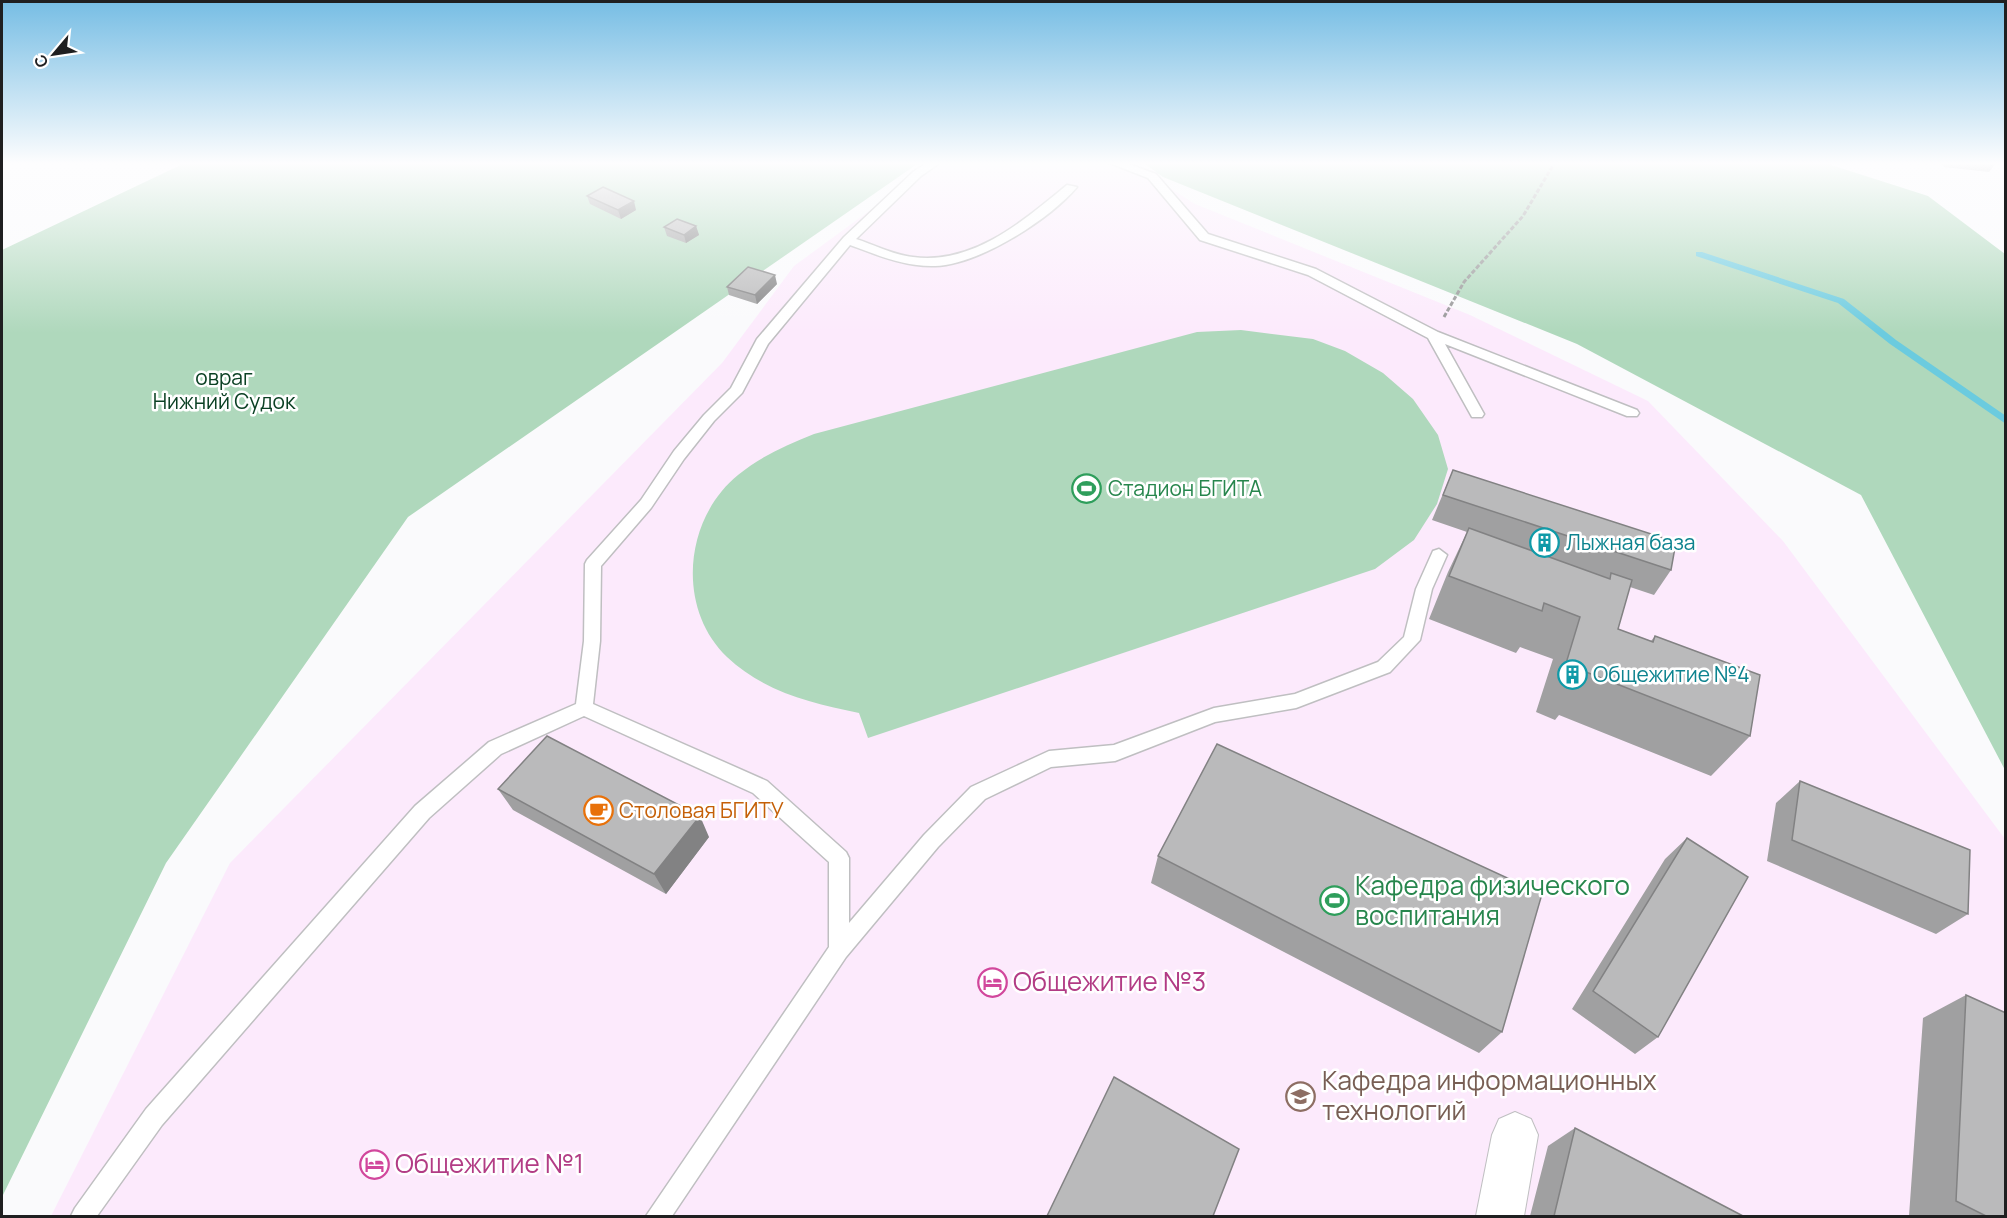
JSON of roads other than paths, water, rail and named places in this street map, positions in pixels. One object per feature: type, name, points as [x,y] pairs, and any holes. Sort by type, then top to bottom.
[{"type":"street","points":[[1500,1216],[1515,1135]]},
{"type":"lane","points":[[584,708],[592,641],[593,564],[646,504],[679,455],[709,418],[737,390],[762,342],[848,240],[870,219]]},
{"type":"lane","points":[[848,240],[914,262],[951,261],[984,248],[1032,219]]},
{"type":"lane","points":[[1189,219],[1204,237],[1312,272],[1433,335],[1632,413]]},
{"type":"lane","points":[[1433,335],[1477,414]]},
{"type":"lane","points":[[658,1216],[839,950],[931,841],[978,793],[1049,759],[1116,753],[1214,715],[1296,701],[1384,667],[1412,640],[1424,589],[1439,555]]},
{"type":"lane","points":[[83,1216],[154,1117],[422,812],[495,748],[584,708],[760,787],[838,858],[839,950]]},
{"type":"waterway","points":[[1699,254],[1841,301],[1893,342],[2006,421]]},
{"type":"place","name":"Стадион БГИТА","points":[[1087,489]]},
{"type":"place","name":"Лыжная база","points":[[1545,543]]},
{"type":"place","name":"Общежитие №4","points":[[1572,675]]},
{"type":"place","name":"Столовая БГИТУ","points":[[598,811]]},
{"type":"place","name":"Кафедра физического воспитания","points":[[1334,901]]},
{"type":"place","name":"Общежитие №3","points":[[992,982]]},
{"type":"place","name":"Кафедра информационных технологий","points":[[1301,1096]]},
{"type":"place","name":"Общежитие №1","points":[[374,1164]]},
{"type":"park label","name":"овраг Нижний Судок","points":[[224,390]]}]
